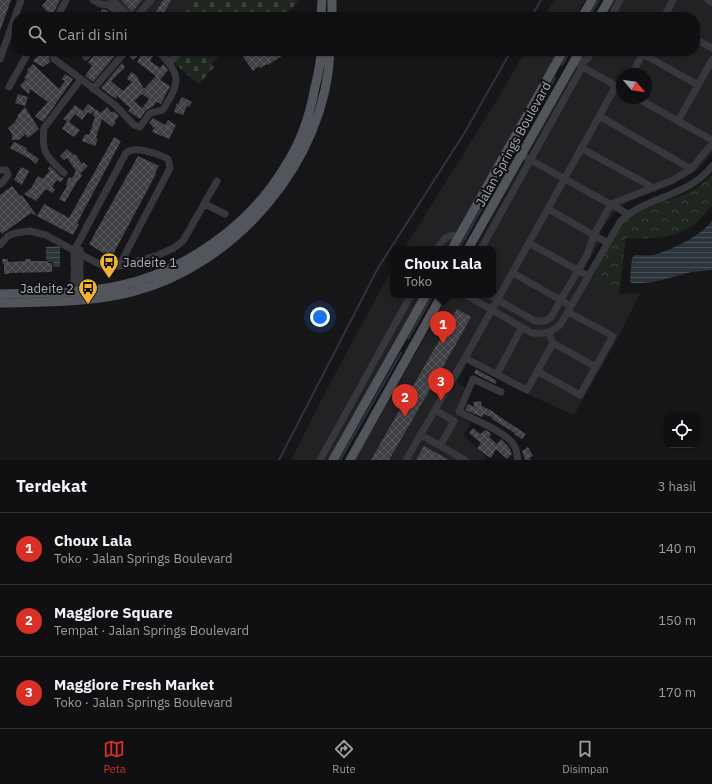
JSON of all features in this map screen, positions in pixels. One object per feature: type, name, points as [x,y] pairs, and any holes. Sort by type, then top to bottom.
[{"type":"main road","points":[[321,12],[322,0]]},
{"type":"main road","points":[[332,0],[332,12]]},
{"type":"main road","points":[[585,12],[592,0]]},
{"type":"main road","points":[[602,12],[609,0]]},
{"type":"main road","points":[[0,303],[77,294],[118,286],[171,268],[197,254],[221,237],[267,192],[284,169],[296,147],[305,124],[312,101],[321,56]]},
{"type":"main road","points":[[0,294],[77,294],[116,296],[133,292],[175,276],[204,260],[226,245],[256,217],[276,195],[293,170],[310,136],[321,106],[326,86],[329,56]]},
{"type":"main road","name":"Jalan Springs Boulevard","points":[[453,246],[456,237],[560,56]]},
{"type":"main road","name":"Jalan Springs Boulevard","points":[[470,246],[577,57]]},
{"type":"main road","points":[[553,68],[566,76]]},
{"type":"main road","points":[[333,460],[424,298]]},
{"type":"main road","points":[[350,460],[440,298]]},
{"type":"main road","points":[[399,343],[412,350]]},
{"type":"street","points":[[17,12],[21,0]]},
{"type":"street","points":[[60,12],[66,0]]},
{"type":"street","points":[[93,0],[108,6],[116,12]]},
{"type":"street","points":[[112,0],[125,12]]},
{"type":"street","points":[[140,12],[151,0]]},
{"type":"street","points":[[614,12],[620,0]]},
{"type":"street","points":[[667,12],[673,0]]},
{"type":"street","points":[[708,0],[712,2]]},
{"type":"street","points":[[0,59],[12,25]]},
{"type":"street","points":[[700,42],[712,48]]},
{"type":"street","points":[[9,87],[26,56]]},
{"type":"street","points":[[54,56],[54,59],[115,106],[134,125],[140,127],[150,113],[164,110],[175,90],[176,76],[169,62],[163,56]]},
{"type":"street","points":[[93,89],[122,56]]},
{"type":"street","points":[[169,62],[176,56]]},
{"type":"street","points":[[577,57],[581,61],[585,61],[589,56]]},
{"type":"street","points":[[635,68],[642,56]]},
{"type":"street","points":[[649,56],[698,85]]},
{"type":"street","points":[[577,57],[582,67],[616,86]]},
{"type":"street","points":[[678,121],[698,85],[709,74],[712,60]]},
{"type":"street","points":[[483,246],[582,67]]},
{"type":"street","points":[[64,173],[48,158],[44,149],[44,128],[81,79]]},
{"type":"street","points":[[406,460],[498,300],[599,116],[616,92]]},
{"type":"street","points":[[648,104],[712,140]]},
{"type":"street","points":[[599,116],[691,169]]},
{"type":"street","points":[[495,298],[535,321],[545,321],[551,317],[587,255],[594,235],[611,204],[673,180],[691,169],[712,144]]},
{"type":"street","points":[[581,148],[654,188]]},
{"type":"street","points":[[77,294],[77,253],[79,242],[126,153],[137,149],[163,156],[168,159],[170,168],[120,266]]},
{"type":"street","points":[[521,155],[628,214]]},
{"type":"street","points":[[471,298],[532,333],[542,334],[552,331],[560,325],[570,309],[620,222],[628,214],[690,186],[700,179],[712,166]]},
{"type":"street","points":[[0,170],[6,170],[8,175],[0,184]]},
{"type":"street","points":[[673,180],[677,192]]},
{"type":"street","points":[[1,242],[8,236],[15,233],[30,231],[46,235],[77,253],[104,266],[120,266],[156,256],[179,245],[183,241],[217,181]]},
{"type":"street","points":[[205,204],[225,214]]},
{"type":"street","points":[[548,209],[608,243]]},
{"type":"street","points":[[439,246],[445,238],[456,237]]},
{"type":"street","points":[[529,243],[588,276]]},
{"type":"street","points":[[513,272],[561,300],[570,309],[613,336],[580,395],[537,371]]},
{"type":"street","points":[[320,460],[409,298]]},
{"type":"street","points":[[402,310],[414,316]]},
{"type":"street","points":[[497,374],[522,327]]},
{"type":"street","points":[[548,332],[553,343],[596,367]]},
{"type":"street","points":[[465,358],[527,390],[553,343]]},
{"type":"street","points":[[369,371],[380,377]]},
{"type":"street","points":[[501,392],[473,379],[459,412],[488,425],[511,441],[515,447],[518,460]]},
{"type":"street","points":[[435,410],[454,421],[440,446]]},
{"type":"street","points":[[421,435],[465,460]]},
{"type":"shaded area","points":[[101,0],[193,1],[184,12],[122,12],[111,3]]},
{"type":"shaded area","points":[[554,0],[585,0],[579,12],[547,12]]},
{"type":"shaded area","points":[[614,0],[712,0],[712,153],[696,171],[666,187],[628,202],[614,213],[600,231],[600,241],[582,273],[619,294],[640,293],[619,336],[574,415],[518,390],[505,381],[467,362],[457,383],[467,389],[455,414],[471,423],[463,435],[486,456],[484,460],[355,460],[447,298],[496,298],[496,246],[477,246],[582,56],[700,56],[700,12],[607,12]]},
{"type":"shaded area","points":[[522,56],[555,56],[451,246],[406,246],[500,95]]},
{"type":"shaded area","points":[[712,221],[712,270],[690,272],[652,282],[631,283],[632,258],[635,255],[653,255],[668,250],[701,232]]},
{"type":"shaded area","points":[[60,246],[60,267],[53,267],[53,262],[48,262],[48,260],[46,260],[46,247]]},
{"type":"shaded area","points":[[390,273],[390,298],[422,298],[329,460],[291,460],[327,389]]},
{"type":"green space","points":[[191,0],[300,0],[288,12],[184,12],[193,1]]},
{"type":"green space","points":[[166,56],[219,56],[211,64],[214,67],[199,84]]},
{"type":"green space","points":[[712,174],[712,205],[695,224],[670,236],[653,238],[626,238],[619,294],[592,279],[614,238],[629,219],[639,212],[694,189],[704,183]]},
{"type":"building","points":[[0,0],[11,0],[0,31]]},
{"type":"building","points":[[47,0],[60,0],[54,12],[48,12],[42,6]]},
{"type":"building","points":[[121,0],[142,0],[132,12]]},
{"type":"building","points":[[163,0],[171,0],[165,12],[156,12]]},
{"type":"building","points":[[102,9],[109,12],[101,12]]},
{"type":"building","points":[[38,56],[49,56],[50,62],[43,67],[33,61]]},
{"type":"building","points":[[93,56],[115,56],[93,82],[85,76],[92,66],[88,62]]},
{"type":"building","points":[[129,56],[137,56],[133,60]]},
{"type":"building","points":[[140,56],[153,56],[150,61],[160,68],[163,64],[168,70],[160,80],[170,86],[161,104],[157,102],[146,110],[140,119],[128,111],[130,108],[117,96],[116,99],[101,88],[122,63],[125,67],[111,81],[123,91],[132,82],[127,79],[131,72],[136,75],[144,89],[156,76],[137,62]],"holes":[[[142,94],[149,99],[142,108],[134,101]]]},
{"type":"building","points":[[242,56],[282,56],[268,65],[267,64],[260,68],[259,66],[253,71]]},
{"type":"building","points":[[33,64],[59,89],[65,81],[62,79],[65,74],[73,79],[43,122],[35,116],[48,102],[30,89],[29,94],[20,86],[26,79],[24,78],[28,72],[27,70]]},
{"type":"building","points":[[18,94],[28,97],[25,106],[15,103]]},
{"type":"building","points":[[182,97],[192,102],[189,107],[187,106],[183,115],[174,112],[177,103],[178,104]]},
{"type":"building","points":[[88,104],[101,113],[107,107],[112,113],[114,111],[119,116],[114,122],[116,123],[112,127],[102,119],[95,146],[82,141],[85,134],[89,135],[95,117],[93,115],[95,110],[91,114],[88,112],[82,120],[75,114],[69,122],[80,130],[74,137],[62,129],[67,121],[63,119],[75,105],[83,111]]},
{"type":"building","points":[[25,107],[39,129],[28,138],[25,134],[19,140],[12,140],[12,134],[8,128],[14,123],[18,117],[17,116]]},
{"type":"building","points":[[153,118],[165,125],[168,120],[176,125],[169,139],[152,132],[154,128],[149,123]]},
{"type":"building","points":[[114,137],[121,141],[77,223],[79,224],[73,235],[31,213],[2,234],[0,231],[0,195],[12,186],[20,196],[22,195],[37,216],[44,204],[69,218]]},
{"type":"building","points":[[14,142],[27,148],[26,150],[39,159],[36,164],[10,148]]},
{"type":"building","points":[[67,149],[74,155],[75,154],[82,164],[83,162],[88,166],[80,174],[82,175],[65,202],[59,199],[67,186],[66,184],[69,177],[72,178],[76,171],[67,158],[64,160],[60,156]]},
{"type":"building","points":[[138,156],[159,166],[111,258],[89,244]]},
{"type":"building","points":[[50,166],[64,178],[61,182],[57,180],[52,187],[55,190],[52,193],[46,189],[36,201],[24,194],[31,188],[38,176],[43,179],[50,170],[48,169]]},
{"type":"building","points":[[21,167],[29,171],[22,185],[14,180]]},
{"type":"building","points":[[2,259],[8,259],[8,262],[25,261],[25,259],[31,259],[31,261],[48,261],[48,263],[52,263],[52,272],[4,274],[4,264],[3,265]]},
{"type":"building","points":[[457,309],[471,317],[456,344],[389,460],[371,460]]},
{"type":"building","points":[[476,369],[497,381],[495,384],[474,373]]},
{"type":"building","points":[[481,401],[482,406],[494,412],[526,434],[522,439],[492,419],[493,418],[484,414],[482,417],[465,410],[468,404],[474,407],[473,402]]},
{"type":"building","points":[[473,428],[480,434],[485,430],[489,432],[491,435],[489,437],[497,444],[501,439],[509,447],[512,454],[507,459],[496,449],[491,458],[486,455],[477,448],[481,443],[469,433]]},
{"type":"building","points":[[424,446],[449,460],[416,460]]},
{"type":"building","points":[[528,447],[533,456],[529,458],[531,460],[525,460],[522,451]]},
{"type":"waterway","points":[[534,12],[541,0]]},
{"type":"waterway","points":[[592,12],[599,0]]},
{"type":"waterway","points":[[392,246],[465,132],[508,56]]},
{"type":"waterway","points":[[562,65],[567,56]]},
{"type":"waterway","points":[[461,246],[555,78]]},
{"type":"waterway","points":[[279,460],[378,268],[390,249]]},
{"type":"waterway","points":[[408,339],[431,298]]},
{"type":"waterway","points":[[340,460],[401,353]]},
{"type":"place","name":"Jadeite 1","points":[[109,279]]},
{"type":"place","name":"Jadeite 2","points":[[88,305]]},
{"type":"place","name":"Choux Lala","points":[[443,344]]},
{"type":"place","name":"Maggiore Fresh Market","points":[[441,401]]},
{"type":"place","name":"Maggiore Square","points":[[405,417]]}]
